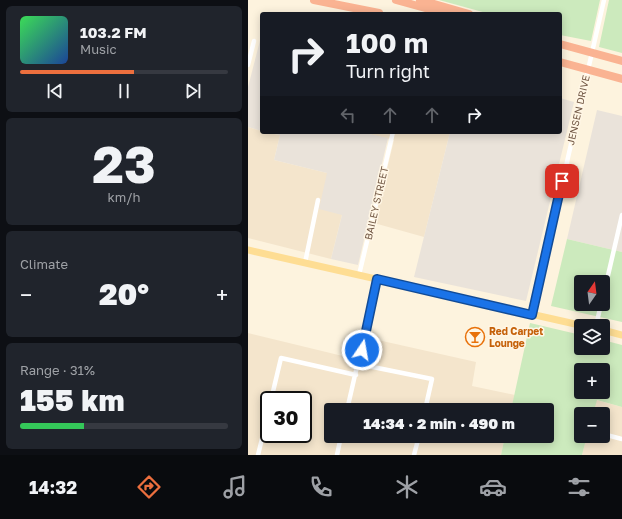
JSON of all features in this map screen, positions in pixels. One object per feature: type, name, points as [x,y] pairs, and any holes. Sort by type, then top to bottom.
[{"type":"highway","points":[[314,0],[377,12]]},
{"type":"highway","points":[[333,0],[378,12]]},
{"type":"highway","points":[[396,0],[440,12]]},
{"type":"highway","points":[[420,0],[462,12]]},
{"type":"highway","points":[[562,45],[622,61]]},
{"type":"highway","points":[[562,63],[622,79]]},
{"type":"main road","points":[[248,250],[574,324]]},
{"type":"main road","points":[[610,332],[622,335]]},
{"type":"street","name":"JENSEN DRIVE","points":[[532,315],[604,0]]},
{"type":"street","points":[[248,65],[254,41]]},
{"type":"street","name":"BAILEY STREET","points":[[359,275],[393,134]]},
{"type":"street","points":[[305,263],[318,200]]},
{"type":"street","points":[[608,275],[622,215]]},
{"type":"street","points":[[349,403],[377,279]]},
{"type":"street","points":[[273,391],[281,358],[356,374]]},
{"type":"street","points":[[358,364],[432,379],[427,403]]},
{"type":"street","points":[[610,436],[622,439]]},
{"type":"street","points":[[258,455],[261,443]]},
{"type":"street","points":[[336,455],[339,443]]},
{"type":"street","points":[[414,455],[417,443]]},
{"type":"shaded area","points":[[260,41],[260,130],[248,127],[248,87]]},
{"type":"shaded area","points":[[562,99],[574,102],[526,301],[414,277],[450,134],[562,134]]},
{"type":"shaded area","points":[[597,110],[622,116],[622,252],[567,239]]},
{"type":"shaded area","points":[[248,127],[260,130],[260,134],[280,135],[274,160],[327,173],[342,215],[331,259],[248,238]]},
{"type":"shaded area","points":[[276,134],[369,134],[388,138],[358,265],[331,259],[342,215],[319,209],[327,173],[274,160],[280,135]]},
{"type":"shaded area","points":[[368,134],[450,134],[424,237],[374,223],[394,140]]},
{"type":"shaded area","points":[[248,333],[355,359],[360,336],[476,362],[472,386],[515,395],[513,403],[324,403],[324,443],[504,443],[501,455],[248,455]]},
{"type":"shaded area","points":[[596,400],[622,407],[622,455],[582,455],[585,443],[610,443],[610,407],[594,407]]},
{"type":"green space","points":[[439,0],[600,0],[591,41],[562,35],[562,12],[483,12]]},
{"type":"green space","points":[[609,0],[622,0],[622,53],[599,47]]},
{"type":"green space","points":[[567,239],[622,252],[622,322],[551,306]]},
{"type":"green space","points":[[530,323],[574,333],[574,355],[610,355],[610,342],[622,345],[622,407],[597,400],[595,407],[574,407],[574,443],[585,443],[582,455],[501,455],[504,443],[554,443],[554,403],[513,403]]},
{"type":"place","name":"Red Carpet Lounge","points":[[475,337]]},
{"type":"route","points":[[362,350],[377,279],[532,315],[562,181]]}]
